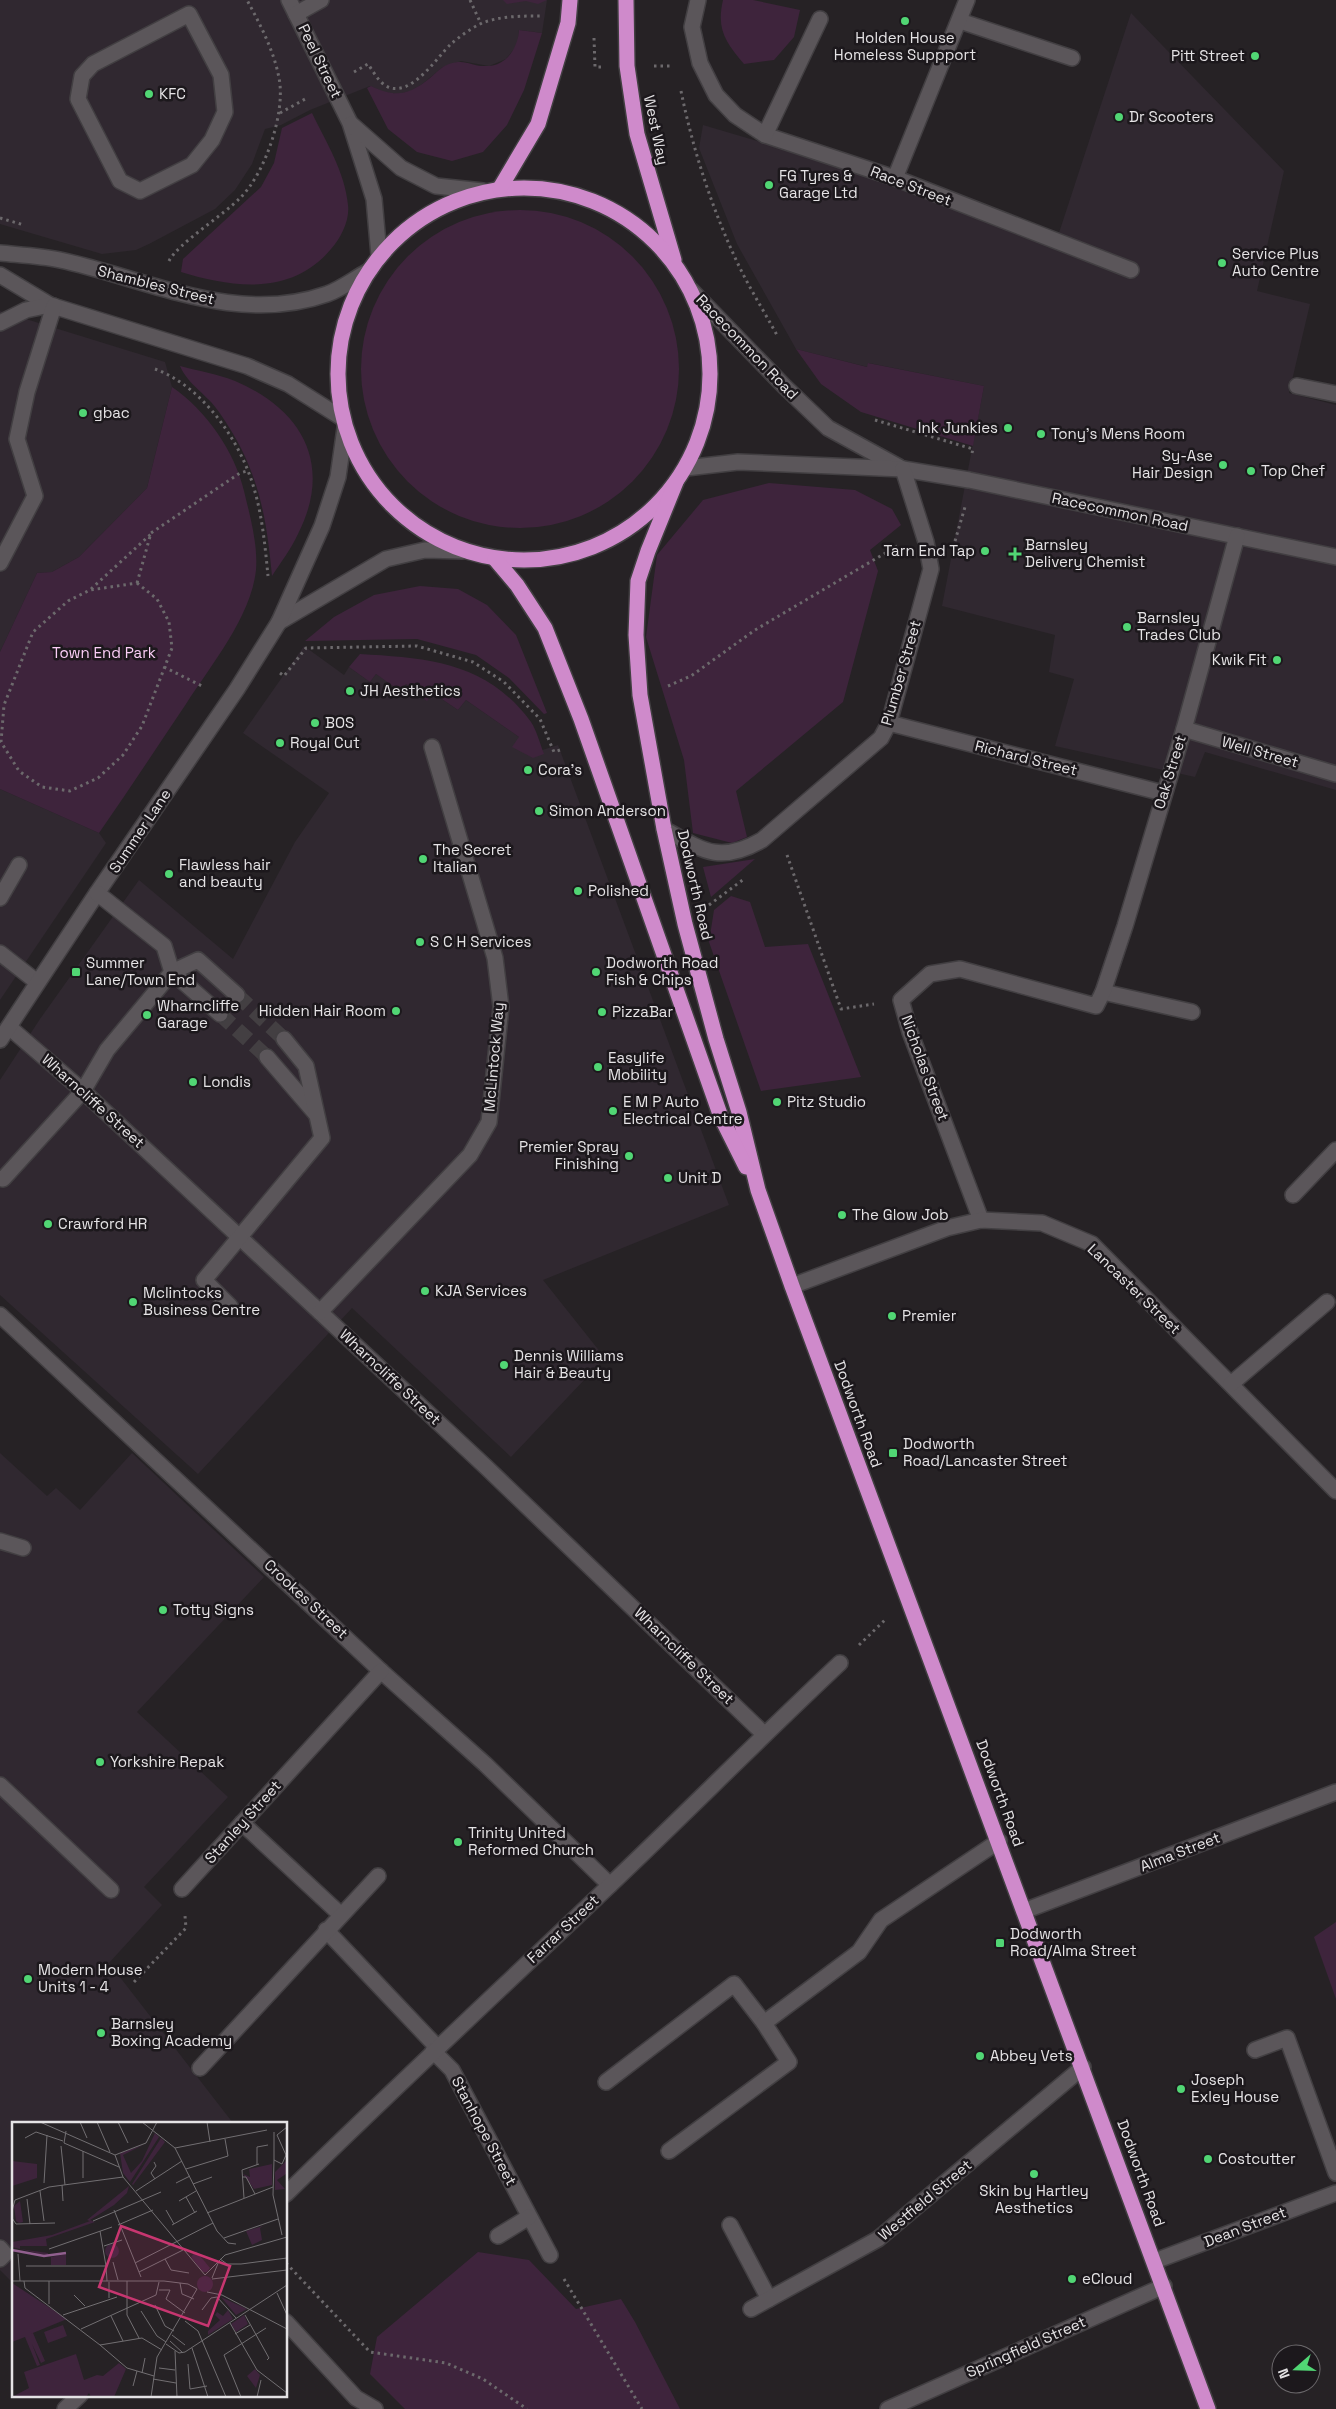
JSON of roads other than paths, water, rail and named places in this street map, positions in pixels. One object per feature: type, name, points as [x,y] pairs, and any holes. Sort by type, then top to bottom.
[{"type":"highway","points":[[500,188],[538,124],[568,23],[570,0]]},
{"type":"highway","name":"West Way","points":[[626,0],[627,66],[637,134],[650,185],[675,264]]},
{"type":"highway","points":[[500,188],[550,188],[598,202],[640,228],[675,264],[691,290],[707,336],[711,386],[700,436],[686,468],[650,512],[617,536],[579,553],[538,560],[496,559],[463,551],[422,531],[388,502],[362,467],[343,423],[337,372],[345,319],[366,272],[399,234],[438,207],[483,191],[500,188]]},
{"type":"highway","name":"Dodworth Road","points":[[676,482],[638,581],[636,634],[640,695],[664,829],[685,924],[716,1039],[739,1112],[758,1190],[792,1286],[1155,2261],[1208,2409]]},
{"type":"highway","name":"Dodworth Road","points":[[496,559],[517,585],[546,628],[597,765],[721,1117],[758,1190]]},
{"type":"street","name":"Peel Street","points":[[289,0],[350,123],[374,199],[379,255]]},
{"type":"street","points":[[296,14],[321,0]]},
{"type":"street","name":"Race Street","points":[[698,0],[692,27],[700,63],[716,95],[735,115],[765,135],[895,178],[1131,270]]},
{"type":"street","points":[[895,178],[967,0]]},
{"type":"street","points":[[190,7],[221,75],[225,112],[212,140],[192,165],[140,191],[120,181],[78,99],[82,76],[93,64],[190,7]]},
{"type":"street","points":[[765,135],[820,19]]},
{"type":"street","points":[[960,21],[1072,58]]},
{"type":"street","name":"Peel Street","points":[[350,123],[401,168],[436,186],[483,191]]},
{"type":"street","name":"Shambles Street","points":[[0,252],[60,260],[198,298],[255,306],[299,302],[328,294],[366,272]]},
{"type":"street","points":[[0,275],[52,306],[247,366],[288,384],[343,423]]},
{"type":"street","name":"Racecommon Road","points":[[691,290],[770,373],[828,428],[903,469]]},
{"type":"street","points":[[0,322],[26,310],[52,306]]},
{"type":"street","points":[[0,563],[35,496],[17,439],[27,392],[52,306]]},
{"type":"street","points":[[1297,386],[1336,394]]},
{"type":"street","name":"Summer Lane","points":[[0,1040],[97,893],[257,658],[279,622],[322,526],[338,477],[343,423]]},
{"type":"street","name":"Racecommon Road","points":[[686,468],[738,462],[903,469],[969,480],[1336,557]]},
{"type":"street","name":"Plumber Street","points":[[664,829],[707,851],[727,854],[744,850],[762,840],[881,738],[889,723],[931,569],[926,542],[903,469]]},
{"type":"street","name":"Oak Street","points":[[1096,1006],[1103,992],[1184,730],[1236,536]]},
{"type":"street","name":"Summer Lane","points":[[279,622],[386,559],[424,550],[463,551]]},
{"type":"street","name":"Richard Street","points":[[889,723],[1163,794]]},
{"type":"street","name":"Well Street","points":[[1184,730],[1336,774]]},
{"type":"street","name":"McLintock Way","points":[[320,1312],[470,1154],[489,1122],[501,1007],[495,958],[432,747]]},
{"type":"street","points":[[0,898],[19,865]]},
{"type":"street","points":[[97,893],[164,946],[172,972],[220,1014]]},
{"type":"street","points":[[0,953],[38,982]]},
{"type":"street","points":[[3,1179],[82,1091],[107,1050],[172,972],[198,960],[237,995]]},
{"type":"street","name":"Nicholas Street","points":[[981,1220],[910,1032],[901,1000],[930,974],[960,969],[1096,1006]]},
{"type":"street","points":[[1103,992],[1192,1012]]},
{"type":"street","name":"Wharncliffe Street","points":[[9,1027],[82,1091],[486,1467],[764,1734]]},
{"type":"street","points":[[230,1306],[204,1280],[322,1138],[306,1066],[284,1039]]},
{"type":"street","points":[[266,1057],[317,1116]]},
{"type":"street","points":[[1293,1195],[1336,1150]]},
{"type":"street","name":"Lancaster Street","points":[[792,1286],[938,1230],[981,1220],[1042,1223],[1092,1244],[1336,1492]]},
{"type":"street","points":[[1231,1384],[1327,1302]]},
{"type":"street","name":"Crookes Street","points":[[0,1315],[485,1764],[610,1885]]},
{"type":"street","points":[[0,1541],[23,1548]]},
{"type":"street","name":"Farrar Street","points":[[288,2192],[435,2049],[610,1885],[764,1734],[840,1663]]},
{"type":"street","name":"Stanley Street","points":[[182,1889],[382,1670]]},
{"type":"street","points":[[0,1785],[111,1890]]},
{"type":"street","name":"Alma Street","points":[[1024,1911],[1336,1792]]},
{"type":"street","points":[[242,1823],[341,1915]]},
{"type":"street","points":[[764,2023],[859,1952],[881,1920],[999,1841]]},
{"type":"street","points":[[200,2068],[378,1876]]},
{"type":"street","name":"Stanhope Street","points":[[326,1930],[452,2070],[550,2255]]},
{"type":"street","points":[[606,2082],[734,1984],[764,2023],[789,2062],[669,2151]]},
{"type":"street","points":[[1255,2050],[1287,2038],[1336,2173]]},
{"type":"street","name":"Westfield Street","points":[[751,2309],[878,2239],[1083,2067]]},
{"type":"street","name":"Dean Street","points":[[1155,2261],[1336,2193]]},
{"type":"street","points":[[498,2236],[529,2217]]},
{"type":"street","points":[[730,2225],[769,2299]]},
{"type":"street","name":"Springfield Street","points":[[888,2409],[1164,2286]]},
{"type":"street","points":[[288,2324],[356,2398],[375,2409]]},
{"type":"street","points":[[65,2409],[79,2396]]},
{"type":"tunnel","points":[[237,995],[284,1039]]},
{"type":"tunnel","points":[[220,1014],[267,1057]]},
{"type":"place","name":"Holden House Homeless Suppport","points":[[905,21]]},
{"type":"place","name":"Pitt Street","points":[[1255,56]]},
{"type":"place","name":"KFC","points":[[149,94]]},
{"type":"place","name":"Dr Scooters","points":[[1119,117]]},
{"type":"place","name":"FG Tyres & Garage Ltd","points":[[769,185]]},
{"type":"place","name":"Service Plus Auto Centre","points":[[1222,263]]},
{"type":"place","name":"gbac","points":[[83,413]]},
{"type":"place","name":"Ink Junkies","points":[[1008,428]]},
{"type":"place","name":"Tony's Mens Room","points":[[1041,434]]},
{"type":"place","name":"Sy-Ase Hair Design","points":[[1223,465]]},
{"type":"place","name":"Top Chef","points":[[1251,471]]},
{"type":"place","name":"Tarn End Tap","points":[[985,551]]},
{"type":"place","name":"Barnsley Delivery Chemist","points":[[1015,554]]},
{"type":"place","name":"Barnsley Trades Club","points":[[1127,627]]},
{"type":"place","name":"Kwik Fit","points":[[1277,660]]},
{"type":"place","name":"JH Aesthetics","points":[[350,691]]},
{"type":"place","name":"BOS","points":[[315,723]]},
{"type":"place","name":"Royal Cut","points":[[280,743]]},
{"type":"place","name":"Cora's","points":[[528,770]]},
{"type":"place","name":"Simon Anderson","points":[[539,811]]},
{"type":"place","name":"The Secret Italian","points":[[423,859]]},
{"type":"place","name":"Flawless hair and beauty","points":[[169,874]]},
{"type":"place","name":"Polished","points":[[578,891]]},
{"type":"place","name":"S C H Services","points":[[420,942]]},
{"type":"place","name":"Summer Lane/Town End","points":[[76,972]]},
{"type":"place","name":"Dodworth Road Fish & Chips","points":[[596,972]]},
{"type":"place","name":"Hidden Hair Room","points":[[396,1011]]},
{"type":"place","name":"PizzaBar","points":[[602,1012]]},
{"type":"place","name":"Wharncliffe Garage","points":[[147,1015]]},
{"type":"place","name":"Easylife Mobility","points":[[598,1067]]},
{"type":"place","name":"Londis","points":[[193,1082]]},
{"type":"place","name":"Pitz Studio","points":[[777,1102]]},
{"type":"place","name":"E M P Auto Electrical Centre","points":[[613,1111]]},
{"type":"place","name":"Premier Spray Finishing","points":[[629,1156]]},
{"type":"place","name":"Unit D","points":[[668,1178]]},
{"type":"place","name":"The Glow Job","points":[[842,1215]]},
{"type":"place","name":"Crawford HR","points":[[48,1224]]},
{"type":"place","name":"KJA Services","points":[[425,1291]]},
{"type":"place","name":"Mclintocks Business Centre","points":[[133,1302]]},
{"type":"place","name":"Premier","points":[[892,1316]]},
{"type":"place","name":"Dennis Williams Hair & Beauty","points":[[504,1365]]},
{"type":"place","name":"Dodworth Road/Lancaster Street","points":[[893,1453]]},
{"type":"place","name":"Totty Signs","points":[[163,1610]]},
{"type":"place","name":"Yorkshire Repak","points":[[100,1762]]},
{"type":"place","name":"Trinity United Reformed Church","points":[[458,1842]]},
{"type":"place","name":"Dodworth Road/Alma Street","points":[[1000,1943]]},
{"type":"place","name":"Modern House Units 1 - 4","points":[[28,1979]]},
{"type":"place","name":"Barnsley Boxing Academy","points":[[101,2033]]},
{"type":"place","name":"Abbey Vets","points":[[980,2056]]},
{"type":"place","name":"Joseph Exley House","points":[[1181,2089]]},
{"type":"place","name":"Costcutter","points":[[1208,2159]]},
{"type":"place","name":"Skin by Hartley Aesthetics","points":[[1034,2174]]},
{"type":"place","name":"eCloud","points":[[1072,2279]]},
{"type":"park label","name":"Town End Park","points":[[104,653]]}]
